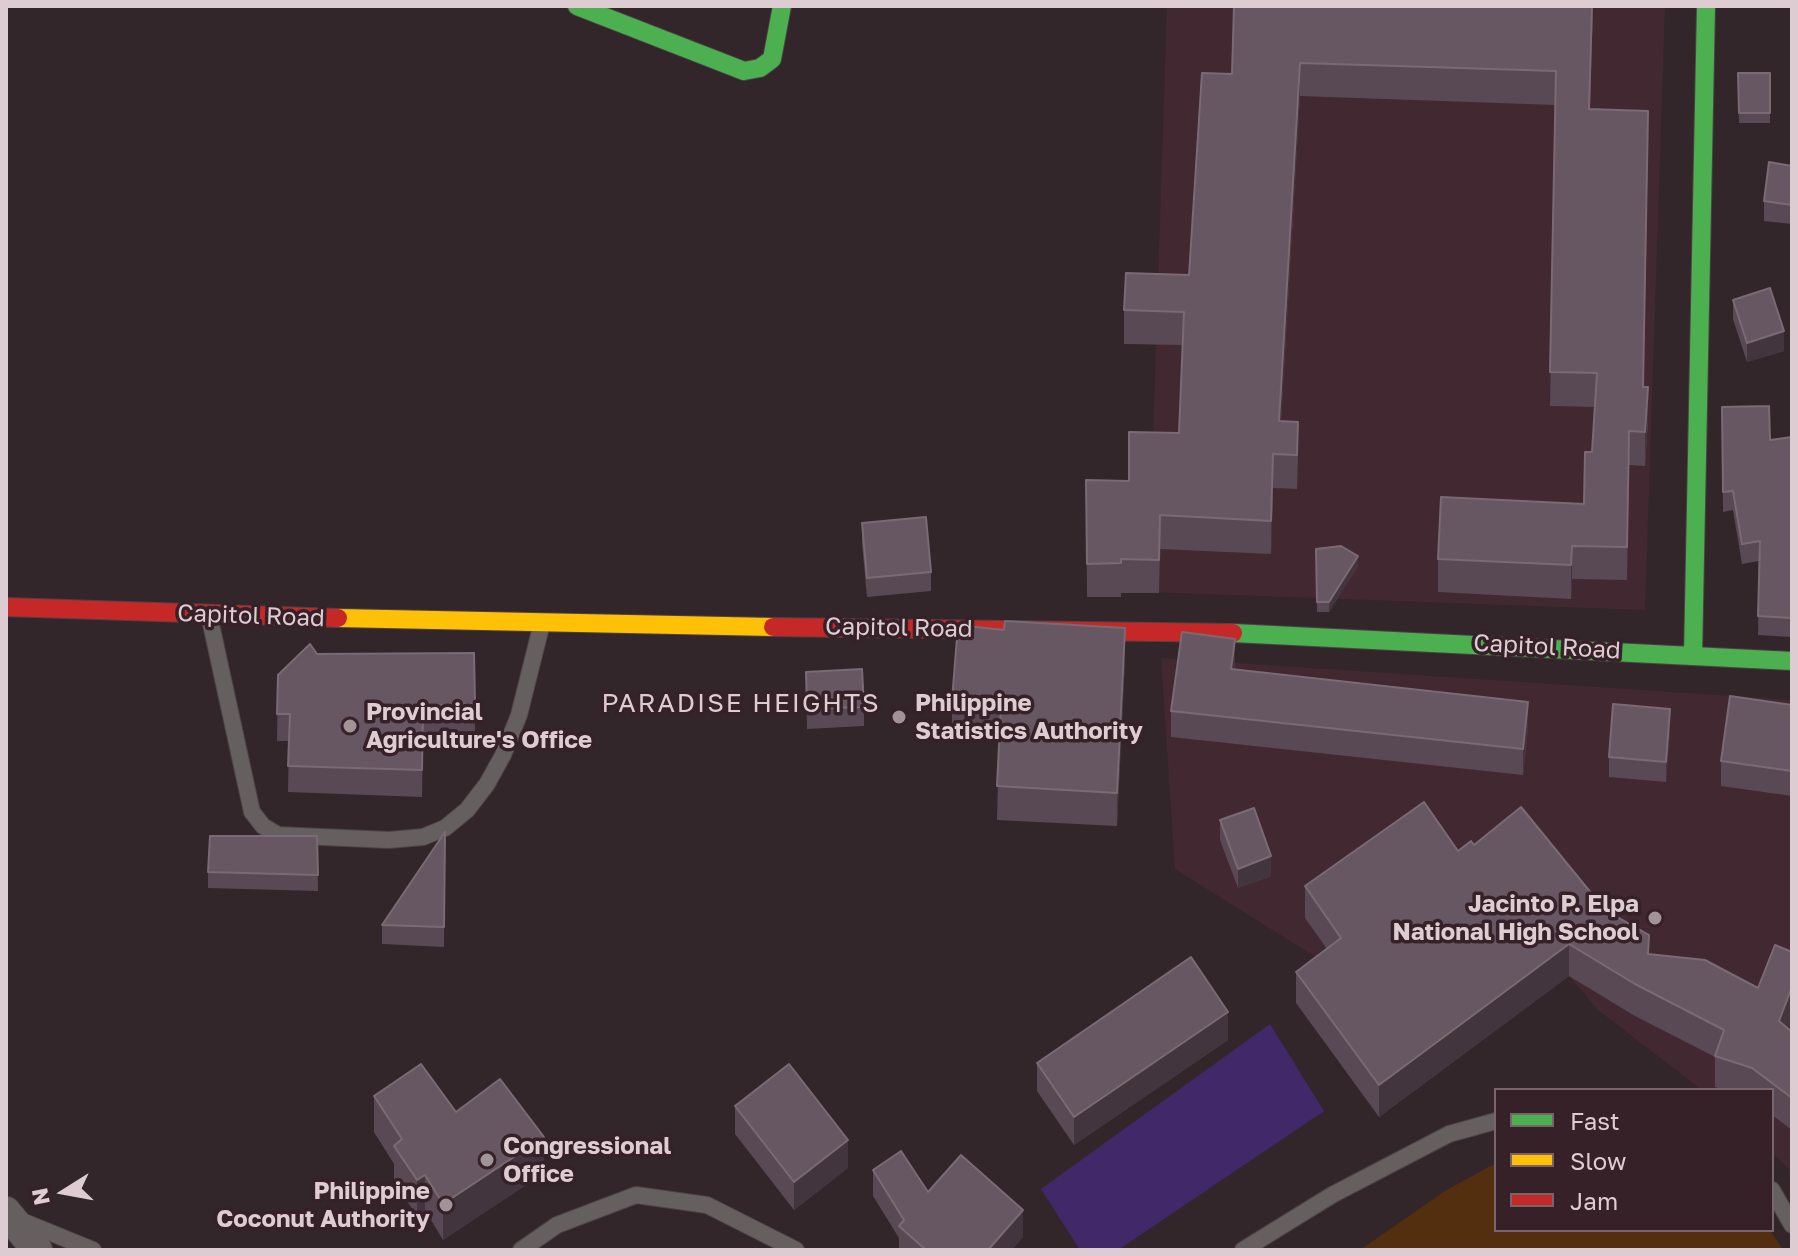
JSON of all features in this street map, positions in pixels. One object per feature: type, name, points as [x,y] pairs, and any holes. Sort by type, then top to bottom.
[{"type":"main road","points":[[577,6],[744,71],[760,68],[772,59],[782,6]]},
{"type":"main road","points":[[1693,656],[1706,6]]},
{"type":"main road","name":"Capitol Road","points":[[6,607],[542,624],[1169,631],[1792,661]]},
{"type":"street","points":[[9,1215],[37,1250]]},
{"type":"lane","points":[[209,615],[252,812],[263,826],[278,835],[389,840],[423,837],[445,828],[467,810],[487,784],[519,715],[542,624]]},
{"type":"lane","points":[[1243,1250],[1332,1195],[1449,1134],[1494,1122]]},
{"type":"lane","points":[[1774,1194],[1792,1225]]},
{"type":"lane","points":[[521,1250],[557,1225],[636,1195],[707,1205],[796,1250]]},
{"type":"lane","points":[[9,1215],[93,1250]]},
{"type":"shaded area","points":[[1167,6],[1665,6],[1645,610],[1148,592]]},
{"type":"shaded area","name":"Jacinto P. Elpa National High School","points":[[1161,658],[1792,700],[1792,1172],[1774,1155],[1774,1088],[1699,1088],[1598,1010],[1471,862],[1330,966],[1175,869]]},
{"type":"shaded area","points":[[1270,1024],[1324,1111],[1118,1250],[1080,1250],[1041,1189]]},
{"type":"shaded area","points":[[1494,1164],[1494,1232],[1771,1232],[1783,1250],[1360,1250],[1445,1191]]},
{"type":"building","points":[[1234,6],[1592,6],[1589,109],[1648,111],[1643,387],[1648,387],[1645,432],[1629,431],[1627,547],[1572,546],[1571,565],[1438,559],[1441,497],[1584,504],[1585,452],[1592,452],[1597,373],[1550,372],[1556,71],[1300,63],[1279,421],[1298,422],[1297,455],[1273,454],[1271,521],[1160,515],[1159,560],[1121,559],[1121,563],[1087,564],[1086,480],[1129,481],[1129,432],[1179,433],[1184,312],[1124,310],[1126,273],[1189,275],[1202,73],[1232,74]]},
{"type":"building","points":[[1738,73],[1770,73],[1770,113],[1739,113]]},
{"type":"building","points":[[1769,162],[1792,166],[1792,205],[1764,201]]},
{"type":"building","points":[[1770,288],[1784,331],[1747,343],[1733,300]]},
{"type":"building","points":[[1769,406],[1770,440],[1792,437],[1792,618],[1758,616],[1760,541],[1742,544],[1733,491],[1723,492],[1722,407]]},
{"type":"building","points":[[926,517],[931,572],[867,578],[862,523]]},
{"type":"building","points":[[1341,546],[1358,556],[1329,602],[1317,602],[1316,549]]},
{"type":"building","points":[[1005,621],[1125,628],[1117,793],[997,786],[1001,704],[952,700],[958,625],[1004,630]]},
{"type":"building","points":[[1182,632],[1235,639],[1231,669],[1528,702],[1523,749],[1171,711]]},
{"type":"building","name":"Provincial Agriculture's Office","points":[[310,644],[317,654],[474,653],[475,704],[416,706],[423,711],[422,770],[288,766],[290,714],[277,714],[278,675]]},
{"type":"building","points":[[862,669],[864,707],[807,709],[806,672]]},
{"type":"building","points":[[1730,696],[1792,705],[1792,771],[1721,761]]},
{"type":"building","points":[[1613,704],[1670,709],[1666,762],[1609,757]]},
{"type":"building","points":[[1424,802],[1458,851],[1471,841],[1474,845],[1521,807],[1605,910],[1649,935],[1648,954],[1705,960],[1758,988],[1775,945],[1792,952],[1792,987],[1779,1021],[1792,1032],[1792,1098],[1752,1068],[1715,1056],[1724,1030],[1635,984],[1569,944],[1379,1085],[1296,972],[1341,938],[1305,886]]},
{"type":"building","points":[[1254,808],[1271,856],[1238,869],[1220,820]]},
{"type":"building","points":[[445,832],[444,927],[382,925]]},
{"type":"building","points":[[210,836],[317,836],[318,875],[208,872]]},
{"type":"building","points":[[1191,957],[1228,1012],[1074,1117],[1037,1063]]},
{"type":"building","points":[[421,1064],[456,1112],[500,1079],[544,1137],[443,1204],[425,1175],[417,1180],[394,1146],[402,1139],[374,1096]]},
{"type":"building","points":[[789,1064],[848,1140],[794,1182],[735,1106]]},
{"type":"building","points":[[901,1151],[928,1192],[961,1155],[1023,1210],[988,1250],[926,1250],[899,1226],[904,1220],[873,1170]]},
{"type":"traffic: fast","points":[[577,6],[744,71],[760,68],[772,59],[782,6]]},
{"type":"traffic: fast","points":[[1693,656],[1706,6]]},
{"type":"traffic: fast","points":[[1233,633],[1792,661]]},
{"type":"traffic: slow","points":[[338,618],[773,627]]},
{"type":"traffic: jam","points":[[6,607],[338,618]]},
{"type":"traffic: jam","points":[[773,627],[1233,633]]},
{"type":"place","name":"Philippine Statistics Authority","points":[[899,717]]},
{"type":"place","name":"Provincial Agriculture's Office","points":[[350,726]]},
{"type":"place","name":"Jacinto P. Elpa National High School","points":[[1655,918]]},
{"type":"place","name":"Congressional Office","points":[[487,1160]]},
{"type":"place","name":"Philippine Coconut Authority","points":[[446,1205]]},
{"type":"district","name":"PARADISE HEIGHTS","points":[[741,704]]}]
